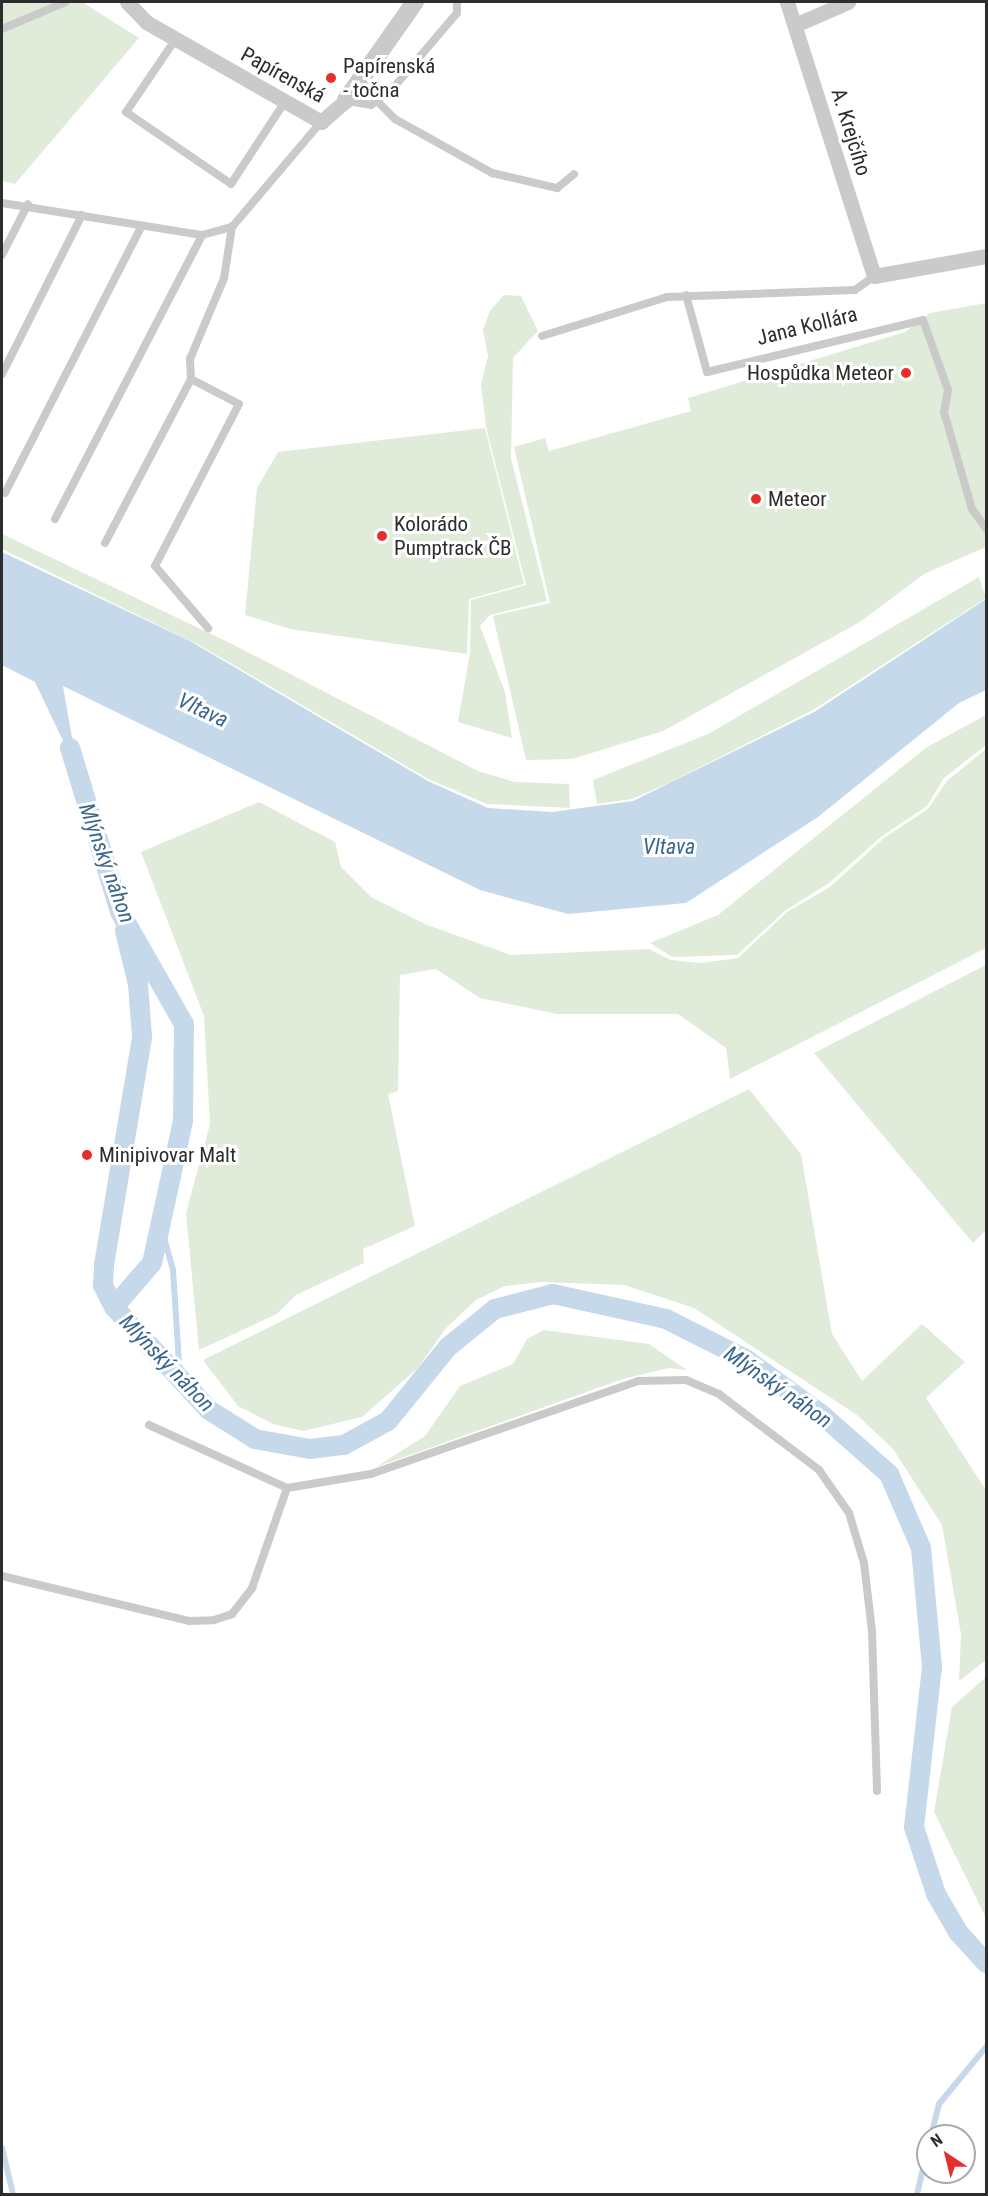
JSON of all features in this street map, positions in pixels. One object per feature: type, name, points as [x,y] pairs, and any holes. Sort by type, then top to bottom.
[{"type":"street","name":"Papírenská","points":[[127,2],[175,40],[321,122],[346,100],[415,2]]},
{"type":"street","name":"A. Krejčího","points":[[788,2],[874,276]]},
{"type":"street","points":[[795,25],[848,2]]},
{"type":"street","name":"Jana Kollára","points":[[874,276],[987,256]]},
{"type":"lane","points":[[2,29],[66,2]]},
{"type":"lane","points":[[346,100],[371,105],[394,87],[457,13],[457,2]]},
{"type":"lane","points":[[175,40],[126,112],[231,184],[284,103]]},
{"type":"lane","points":[[376,100],[395,119],[492,173],[557,188],[574,174]]},
{"type":"lane","points":[[105,543],[191,379],[190,359],[224,278],[232,227],[321,122]]},
{"type":"lane","points":[[2,203],[28,204],[141,227],[202,235],[232,227]]},
{"type":"lane","points":[[2,255],[28,204]]},
{"type":"lane","points":[[2,374],[82,216]]},
{"type":"lane","points":[[5,494],[141,227]]},
{"type":"lane","points":[[55,519],[202,235]]},
{"type":"lane","name":"Jana Kollára","points":[[542,336],[686,296],[855,290],[874,276]]},
{"type":"lane","name":"Jana Kollára","points":[[686,296],[707,372],[923,320],[948,390],[944,412],[972,509],[987,528]]},
{"type":"lane","points":[[191,379],[240,405],[155,566],[208,628]]},
{"type":"lane","points":[[149,1425],[287,1488],[370,1474],[638,1381],[686,1380],[719,1394],[819,1470],[849,1514],[864,1563],[872,1631],[877,1791]]},
{"type":"lane","points":[[2,1576],[189,1621],[214,1620],[232,1614],[252,1588],[287,1488]]},
{"type":"green space","points":[[2,2],[82,2],[139,38],[15,184],[2,181]]},
{"type":"green space","points":[[504,295],[521,296],[538,331],[513,358],[511,458],[547,601],[490,615],[480,626],[505,692],[512,738],[458,722],[470,653],[471,600],[526,585],[486,427],[481,384],[488,356],[483,330],[490,311]]},
{"type":"green space","name":"Meteor","points":[[986,303],[986,547],[924,574],[860,622],[663,731],[572,759],[526,760],[493,616],[550,603],[514,447],[545,438],[549,451],[691,411],[688,398],[905,332],[930,313]]},
{"type":"green space","name":"Kolorádo Pumptrack ČB","points":[[485,428],[524,584],[469,599],[467,654],[290,629],[245,615],[257,488],[278,452]]},
{"type":"green space","points":[[2,534],[232,644],[478,771],[515,782],[569,784],[570,808],[487,804],[428,779],[201,646],[2,549]]},
{"type":"green space","points":[[979,577],[986,598],[813,710],[669,783],[632,799],[597,804],[593,780],[708,734]]},
{"type":"green space","points":[[986,715],[986,745],[944,778],[927,806],[882,836],[829,883],[786,910],[737,955],[672,957],[650,943],[718,915],[927,747]]},
{"type":"green space","points":[[986,749],[986,948],[730,1079],[726,1048],[678,1014],[557,1014],[480,998],[436,969],[400,975],[398,1091],[388,1094],[415,1226],[363,1249],[364,1263],[296,1295],[277,1314],[199,1350],[186,1213],[210,1124],[204,1016],[141,852],[259,802],[335,842],[341,867],[371,897],[425,924],[511,955],[649,949],[671,960],[701,963],[738,958],[787,912],[830,887],[884,838],[928,809],[947,781]]},
{"type":"green space","points":[[986,965],[986,1230],[973,1243],[814,1053]]},
{"type":"green space","points":[[749,1089],[801,1154],[832,1334],[862,1381],[922,1324],[965,1362],[926,1398],[986,1490],[986,1660],[959,1681],[961,1634],[942,1525],[893,1449],[857,1415],[694,1308],[624,1285],[541,1282],[505,1286],[476,1300],[446,1328],[418,1368],[362,1417],[303,1431],[273,1424],[238,1406],[203,1360]]},
{"type":"green space","points":[[544,1330],[649,1344],[687,1370],[669,1368],[623,1379],[376,1467],[425,1436],[460,1386],[513,1364],[527,1339]]},
{"type":"green space","points":[[986,1677],[986,1918],[934,1812],[952,1707]]},
{"type":"water","name":"Vltava","points":[[2,552],[190,641],[428,781],[488,808],[552,812],[633,801],[814,712],[986,599],[986,690],[959,703],[818,817],[686,903],[568,914],[480,890],[63,686],[78,772],[35,682],[2,665]]},
{"type":"waterway","name":"Mlýnský náhon","points":[[70,748],[120,912],[184,1024],[183,1121],[152,1263],[114,1307],[209,1410],[255,1439],[310,1449],[344,1445],[388,1421],[448,1347],[495,1309],[553,1294],[666,1319],[747,1360],[821,1414],[889,1474],[921,1548],[932,1667],[914,1827],[936,1894],[958,1932],[986,1963]]},
{"type":"waterway","points":[[114,1307],[103,1285],[104,1265],[142,1037],[138,984],[125,931]]},
{"type":"waterway","points":[[160,1223],[173,1270],[180,1378]]},
{"type":"waterway","points":[[934,2124],[939,2104],[986,2047]]},
{"type":"waterway","points":[[2,2148],[13,2194]]},
{"type":"waterway","points":[[917,2194],[919,2184]]},
{"type":"place","name":"Papírenská - točna","points":[[331,78]]},
{"type":"place","name":"Hospůdka Meteor","points":[[906,373]]},
{"type":"place","name":"Meteor","points":[[756,499]]},
{"type":"place","name":"Kolorádo Pumptrack ČB","points":[[382,536]]},
{"type":"place","name":"Minipivovar Malt","points":[[87,1155]]}]
